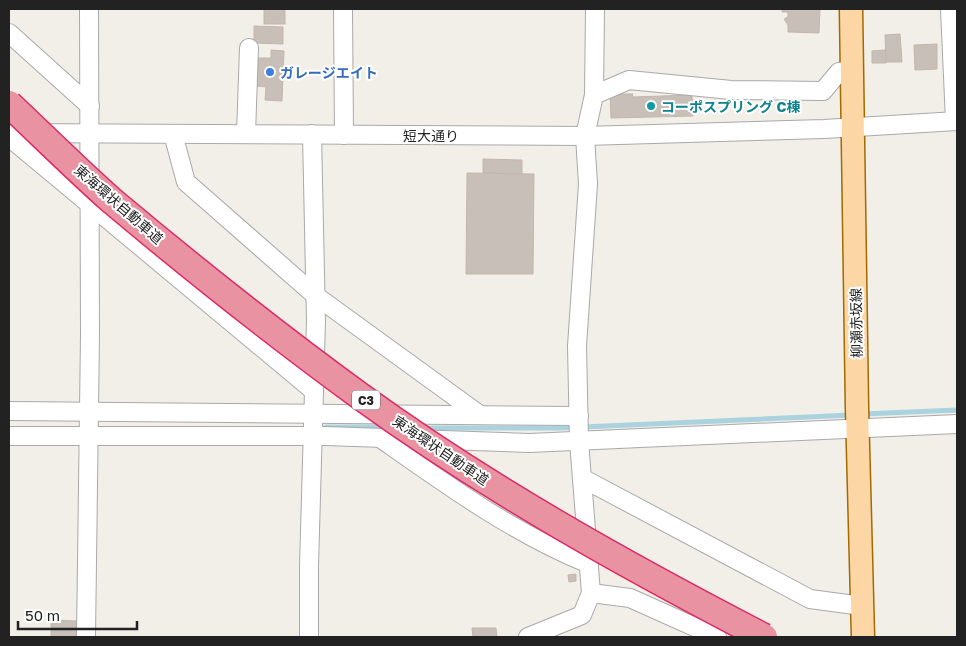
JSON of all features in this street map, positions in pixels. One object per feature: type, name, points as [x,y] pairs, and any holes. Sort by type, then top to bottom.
[{"type":"highway","name":"東海環状自動車道","points":[[9,104],[110,198],[249,312],[362,397],[471,471],[574,533],[677,592],[764,637]]},
{"type":"main road","name":"柳瀬赤坂線","points":[[851,9],[857,420],[863,637]]},
{"type":"street","points":[[86,637],[89,425],[89,9]]},
{"type":"street","points":[[343,9],[344,134]]},
{"type":"street","points":[[528,637],[582,614],[591,593],[579,428],[577,346],[588,184],[586,136],[594,95],[595,9]]},
{"type":"street","points":[[950,9],[956,121]]},
{"type":"street","points":[[9,33],[90,106]]},
{"type":"street","points":[[246,134],[249,48]]},
{"type":"street","points":[[594,95],[628,80],[731,90],[823,91],[840,72],[852,70]]},
{"type":"street","name":"短大通り","points":[[9,135],[344,134],[586,136],[852,128],[956,121]]},
{"type":"street","points":[[173,134],[186,182],[316,296],[480,415]]},
{"type":"street","points":[[309,637],[316,296],[312,134]]},
{"type":"street","points":[[9,135],[314,391]]},
{"type":"street","points":[[9,411],[89,425],[313,436],[529,443],[579,428]]},
{"type":"street","points":[[9,436],[89,425],[314,415],[480,415],[579,428],[857,420],[957,424]]},
{"type":"street","points":[[380,438],[461,495],[554,550],[589,564]]},
{"type":"street","points":[[582,478],[810,599],[862,606]]},
{"type":"street","points":[[591,593],[630,598],[717,637]]},
{"type":"building","points":[[264,9],[285,9],[285,24],[264,24]]},
{"type":"building","points":[[782,9],[820,9],[819,33],[788,32],[788,25],[784,19],[788,17],[788,12],[782,12]]},
{"type":"building","points":[[254,26],[283,27],[283,44],[254,43]]},
{"type":"building","points":[[900,34],[902,62],[886,62],[885,35]]},
{"type":"building","points":[[937,44],[937,69],[915,70],[914,45]]},
{"type":"building","name":"ガレージエイト","points":[[271,50],[284,51],[282,101],[265,100],[266,87],[257,86],[258,58],[271,58]]},
{"type":"building","points":[[885,50],[886,63],[872,63],[872,51]]},
{"type":"building","name":"コーポスプリング C棟","points":[[610,94],[633,94],[632,97],[692,95],[693,116],[611,118]]},
{"type":"building","points":[[483,159],[522,160],[522,174],[483,173]]},
{"type":"building","points":[[467,173],[534,174],[533,274],[466,274]]},
{"type":"building","points":[[576,574],[576,581],[569,582],[568,575]]},
{"type":"building","points":[[51,620],[78,621],[78,637],[51,637]]},
{"type":"building","points":[[472,628],[496,628],[497,637],[473,637]]},
{"type":"waterway","points":[[863,414],[957,410]]},
{"type":"waterway","points":[[423,428],[560,428],[852,415]]},
{"type":"waterway","points":[[326,427],[387,427]]},
{"type":"place","name":"ガレージエイト","points":[[270,72]]},
{"type":"place","name":"コーポスプリング C棟","points":[[651,106]]}]
